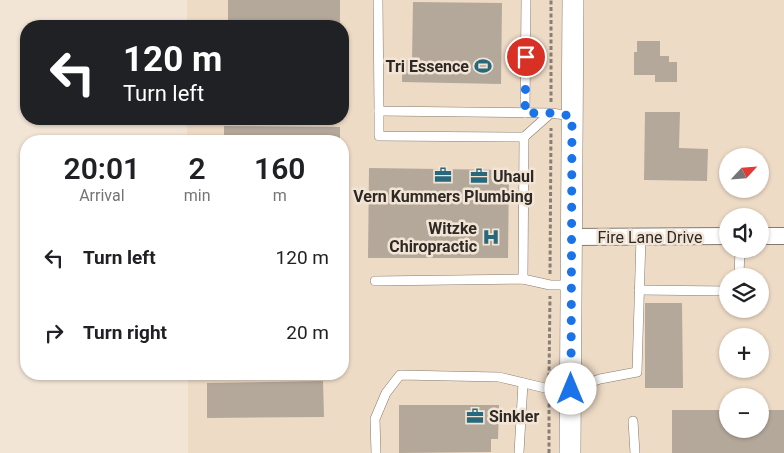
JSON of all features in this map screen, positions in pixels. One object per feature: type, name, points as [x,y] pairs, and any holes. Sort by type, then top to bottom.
[{"type":"street","points":[[570,453],[573,0]]},
{"type":"street","name":"Fire Lane Drive","points":[[572,237],[719,236]]},
{"type":"street","points":[[769,236],[784,236]]},
{"type":"lane","points":[[378,0],[379,136],[524,137],[551,113]]},
{"type":"lane","points":[[525,113],[526,0]]},
{"type":"lane","points":[[379,111],[551,113],[572,116]]},
{"type":"lane","points":[[523,279],[524,137]]},
{"type":"lane","points":[[376,453],[375,419],[386,393],[400,375],[499,377],[549,389],[571,389],[600,379],[637,372],[640,237]]},
{"type":"lane","points":[[374,281],[523,279],[550,285],[572,285]]},
{"type":"lane","points":[[639,290],[719,291]]},
{"type":"lane","points":[[519,453],[523,382]]},
{"type":"lane","points":[[632,421],[635,453]]},
{"type":"path","points":[[549,453],[551,0]]},
{"type":"shaded area","points":[[187,0],[784,0],[784,453],[188,453],[188,380],[349,380],[349,135],[187,135],[187,125],[349,125],[349,20],[187,20]]},
{"type":"building","points":[[228,0],[340,0],[340,20],[228,20]]},
{"type":"building","points":[[413,2],[502,3],[501,84],[402,82],[402,60],[412,60]]},
{"type":"building","points":[[637,41],[660,41],[660,56],[669,56],[669,62],[677,62],[677,82],[655,82],[655,75],[634,75],[634,52],[637,52]]},
{"type":"building","points":[[645,112],[680,112],[679,148],[708,149],[707,181],[644,180]]},
{"type":"building","points":[[224,126],[340,127],[340,135],[224,135]]},
{"type":"building","points":[[369,168],[509,170],[508,258],[368,258]]},
{"type":"building","points":[[645,303],[682,303],[683,388],[645,388]]},
{"type":"building","points":[[323,381],[324,417],[207,418],[207,383]]},
{"type":"building","points":[[399,405],[499,405],[498,439],[491,439],[491,452],[399,453]]},
{"type":"building","points":[[672,410],[719,410],[719,438],[769,438],[769,410],[784,410],[784,453],[672,453]]},
{"type":"place","name":"Tri Essence","points":[[483,66]]},
{"type":"place","name":"Vern Kummers Plumbing","points":[[443,175]]},
{"type":"place","name":"Uhaul","points":[[479,176]]},
{"type":"place","name":"Witzke Chiropractic","points":[[491,237]]},
{"type":"place","name":"Sinkler","points":[[475,416]]},
{"type":"route","points":[[526,57],[525,113],[551,113],[572,116],[571,389]]}]
